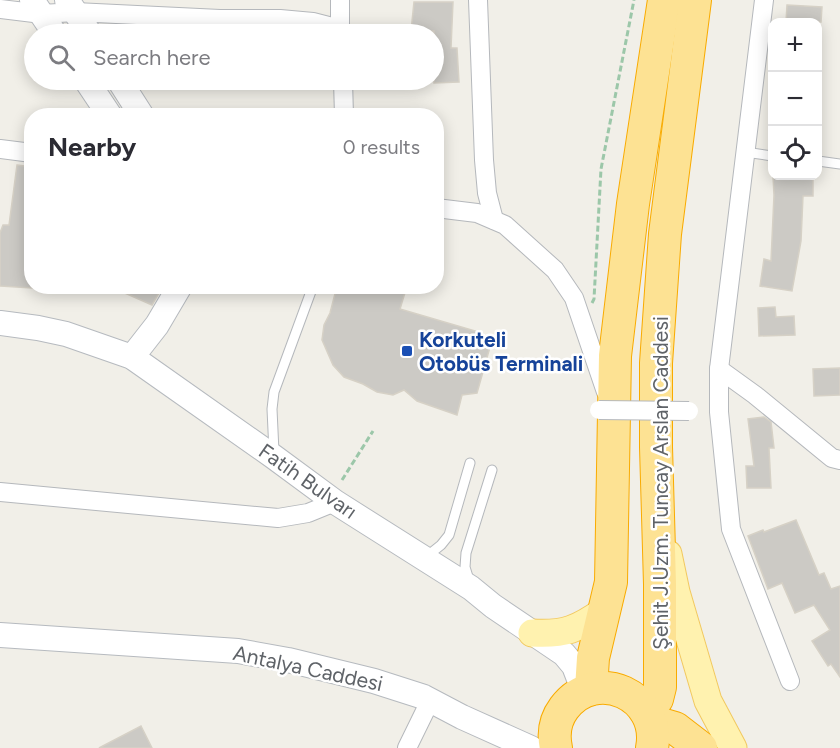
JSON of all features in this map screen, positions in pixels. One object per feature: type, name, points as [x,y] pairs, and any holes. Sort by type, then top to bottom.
[{"type":"highway","name":"Şehit J.Uzm. Tuncay Arslan Caddesi","points":[[587,691],[611,582],[607,415],[633,204],[664,0]]},
{"type":"highway","name":"Şehit J.Uzm. Tuncay Arslan Caddesi","points":[[650,727],[660,687],[656,363],[665,234],[695,0]]},
{"type":"highway","points":[[556,748],[555,728],[561,713],[570,701],[587,691],[607,688],[623,692],[637,700],[650,727],[675,728],[701,748]]},
{"type":"main road","points":[[71,6],[83,24]]},
{"type":"main road","points":[[37,7],[48,24]]},
{"type":"main road","points":[[93,90],[105,108]]},
{"type":"main road","points":[[125,90],[137,108]]},
{"type":"main road","points":[[132,357],[157,325],[175,294]]},
{"type":"main road","name":"Fatih Bulvarı","points":[[0,323],[66,334],[132,357],[274,457],[338,491],[417,555],[471,588],[493,606],[564,654],[574,666],[587,691]]},
{"type":"main road","points":[[658,504],[676,592],[708,701],[733,748]]},
{"type":"main road","points":[[532,633],[551,634],[572,630],[590,621],[604,610]]},
{"type":"main road","name":"Antalya Caddesi","points":[[0,635],[238,651],[288,660],[374,681],[424,697],[531,748]]},
{"type":"street","points":[[340,0],[340,24]]},
{"type":"street","points":[[478,0],[484,160],[487,193],[494,220]]},
{"type":"street","points":[[764,0],[719,369],[719,412],[731,529],[790,681]]},
{"type":"street","points":[[0,9],[71,6],[220,19],[280,19],[318,24]]},
{"type":"street","points":[[343,90],[344,108]]},
{"type":"street","points":[[0,149],[24,152]]},
{"type":"street","points":[[444,209],[477,213],[505,225],[555,270],[574,298],[607,415],[689,411]]},
{"type":"street","points":[[719,369],[755,395],[832,458],[840,460]]},
{"type":"street","points":[[0,492],[278,518],[308,513],[338,491]]},
{"type":"street","points":[[407,748],[430,701]]},
{"type":"lane","points":[[745,152],[768,155]]},
{"type":"lane","points":[[822,162],[840,164]]},
{"type":"lane","points":[[274,457],[272,409],[274,392],[310,294]]},
{"type":"lane","points":[[417,555],[431,553],[449,535],[470,463]]},
{"type":"lane","points":[[471,588],[465,567],[466,553],[492,470]]},
{"type":"path","points":[[582,321],[594,299],[601,169],[634,0]]},
{"type":"path","points":[[338,491],[373,431]]},
{"type":"building","points":[[414,2],[453,2],[451,48],[457,48],[459,82],[444,83],[444,24],[412,24]]},
{"type":"building","points":[[787,5],[822,7],[821,18],[786,18]]},
{"type":"building","points":[[17,165],[24,166],[24,288],[0,286],[0,233],[3,225],[9,225]]},
{"type":"building","points":[[773,180],[813,180],[813,196],[803,196],[801,241],[792,291],[760,286],[764,259],[771,261]]},
{"type":"building","points":[[127,294],[158,294],[152,305]]},
{"type":"building","name":"Korkuteli Otobüs Terminali","points":[[335,294],[405,294],[400,309],[482,333],[480,345],[490,347],[477,393],[462,395],[457,415],[417,401],[404,390],[393,395],[377,392],[344,377],[333,365],[322,340],[324,325]]},
{"type":"building","points":[[775,307],[776,317],[794,316],[795,335],[759,336],[758,308]]},
{"type":"building","points":[[840,368],[840,395],[814,396],[813,369]]},
{"type":"building","points":[[764,417],[771,422],[774,448],[769,448],[771,488],[747,488],[746,466],[754,466],[748,419]]},
{"type":"building","points":[[796,520],[819,575],[824,573],[831,589],[840,586],[840,677],[831,664],[828,666],[812,641],[830,630],[814,605],[795,613],[782,583],[768,589],[748,536]]},
{"type":"building","points":[[141,726],[152,748],[99,748]]},
{"type":"place","name":"Korkuteli Otobüs Terminali","points":[[407,351]]}]
